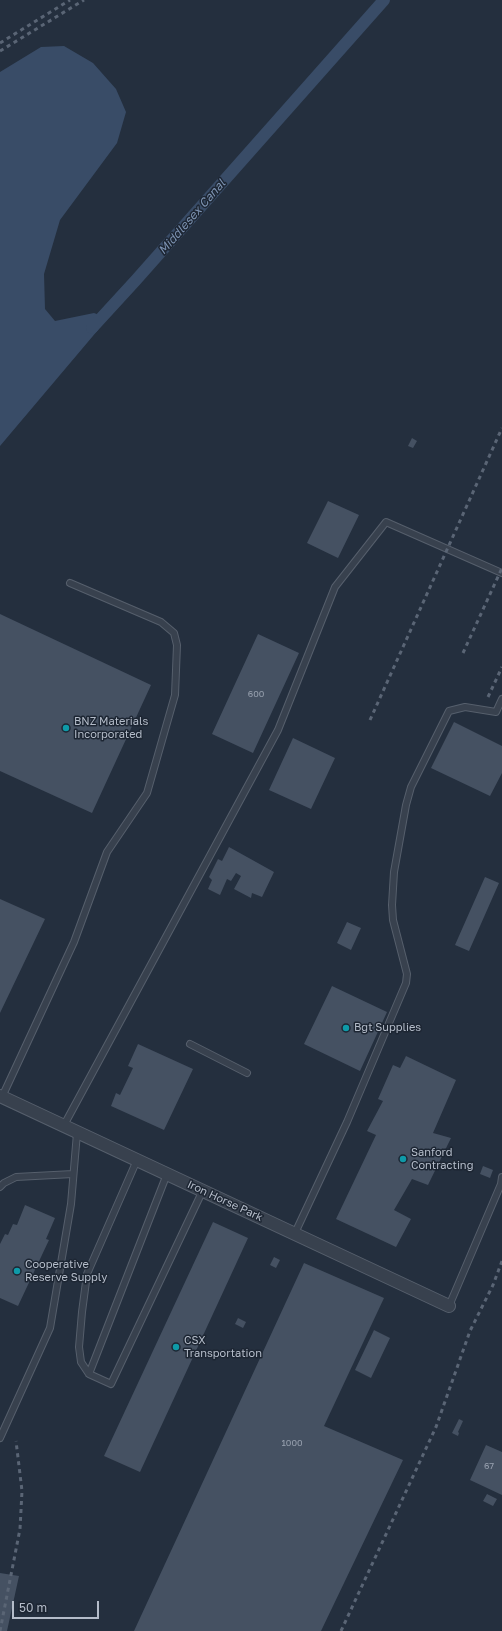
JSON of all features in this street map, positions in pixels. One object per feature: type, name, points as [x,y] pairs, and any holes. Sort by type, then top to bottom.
[{"type":"street","name":"Iron Horse Park","points":[[1,1096],[63,1127],[203,1190],[449,1306]]},
{"type":"lane","points":[[63,1127],[278,730],[336,587],[386,522],[502,573]]},
{"type":"lane","points":[[1,1096],[74,942],[107,852],[147,793],[175,695],[178,645],[174,633],[161,622],[70,583]]},
{"type":"lane","points":[[295,1234],[347,1122],[406,983],[406,966],[393,920],[392,905],[394,872],[406,805],[411,787],[449,711],[465,707],[499,713],[502,699]]},
{"type":"lane","points":[[190,1044],[247,1073]]},
{"type":"lane","points":[[0,1438],[50,1328],[71,1204],[77,1133]]},
{"type":"lane","points":[[137,1160],[87,1274],[79,1347],[81,1362],[89,1374],[111,1384],[203,1190]]},
{"type":"lane","points":[[0,1187],[16,1176],[73,1174]]},
{"type":"lane","points":[[89,1374],[167,1174]]},
{"type":"lane","points":[[449,1306],[501,1184],[502,1178]]},
{"type":"water","points":[[64,46],[93,63],[116,89],[126,112],[117,143],[60,220],[44,274],[45,309],[55,321],[94,313],[102,316],[98,330],[0,446],[0,72],[41,47]]},
{"type":"building","points":[[412,438],[417,441],[413,448],[408,446]]},
{"type":"building","points":[[328,501],[359,515],[338,558],[307,543]]},
{"type":"building","name":"BNZ Materials Incorporated","points":[[0,614],[151,685],[92,813],[0,771]]},
{"type":"building","points":[[258,634],[299,653],[253,753],[212,734]]},
{"type":"building","points":[[454,722],[502,746],[502,773],[490,796],[431,768]]},
{"type":"building","points":[[293,738],[335,758],[311,809],[269,790]]},
{"type":"building","points":[[229,847],[274,872],[262,897],[252,893],[251,898],[234,889],[241,876],[236,873],[231,881],[227,879],[220,895],[208,889],[212,880],[209,877],[218,859],[222,861]]},
{"type":"building","points":[[485,877],[499,883],[469,951],[455,945]]},
{"type":"building","points":[[0,899],[45,919],[0,1013]]},
{"type":"building","points":[[347,922],[361,928],[351,950],[337,943]]},
{"type":"building","name":"Bgt Supplies","points":[[332,986],[387,1012],[360,1071],[304,1044]]},
{"type":"building","points":[[138,1044],[193,1069],[164,1130],[111,1106],[116,1093],[120,1095],[133,1068],[128,1066]]},
{"type":"building","name":"Sanford Contracting","points":[[406,1056],[456,1080],[433,1133],[451,1138],[428,1185],[412,1179],[394,1210],[411,1219],[396,1247],[336,1219],[376,1135],[367,1131],[383,1101],[378,1099],[393,1065],[400,1068]]},
{"type":"building","points":[[483,1166],[493,1170],[490,1178],[480,1174]]},
{"type":"building","name":"Cooperative Reserve Supply","points":[[25,1205],[55,1218],[46,1239],[49,1240],[18,1306],[0,1298],[0,1244],[5,1234],[8,1235],[13,1224],[17,1225]]},
{"type":"building","name":"CSX Transportation","points":[[213,1222],[248,1238],[140,1472],[104,1456]]},
{"type":"building","points":[[274,1257],[280,1260],[276,1268],[270,1265]]},
{"type":"building","points":[[304,1263],[384,1298],[324,1426],[403,1460],[321,1631],[134,1631]]},
{"type":"building","points":[[238,1318],[246,1322],[243,1328],[235,1324]]},
{"type":"building","points":[[374,1330],[390,1338],[371,1378],[355,1370]]},
{"type":"building","points":[[459,1419],[463,1421],[458,1432],[458,1436],[452,1433]]},
{"type":"building","points":[[486,1445],[502,1452],[502,1495],[470,1480]]},
{"type":"building","points":[[487,1494],[497,1499],[493,1506],[483,1501]]},
{"type":"building","points":[[0,1573],[19,1576],[7,1631],[0,1631]]},
{"type":"waterway","name":"Middlesex Canal","points":[[92,328],[384,0]]},
{"type":"railway","points":[[0,43],[70,0]]},
{"type":"railway","points":[[0,51],[84,0]]},
{"type":"railway","points":[[370,720],[502,428]]},
{"type":"railway","points":[[463,653],[502,568]]},
{"type":"railway","points":[[488,697],[502,667]]},
{"type":"railway","points":[[341,1631],[436,1427],[470,1331],[493,1285],[502,1261]]},
{"type":"railway","points":[[0,1631],[20,1529],[22,1491],[16,1441]]},
{"type":"place","name":"BNZ Materials Incorporated","points":[[66,728]]},
{"type":"place","name":"Bgt Supplies","points":[[346,1028]]},
{"type":"place","name":"Sanford Contracting","points":[[403,1159]]},
{"type":"place","name":"Cooperative Reserve Supply","points":[[17,1271]]},
{"type":"place","name":"CSX Transportation","points":[[176,1347]]}]
